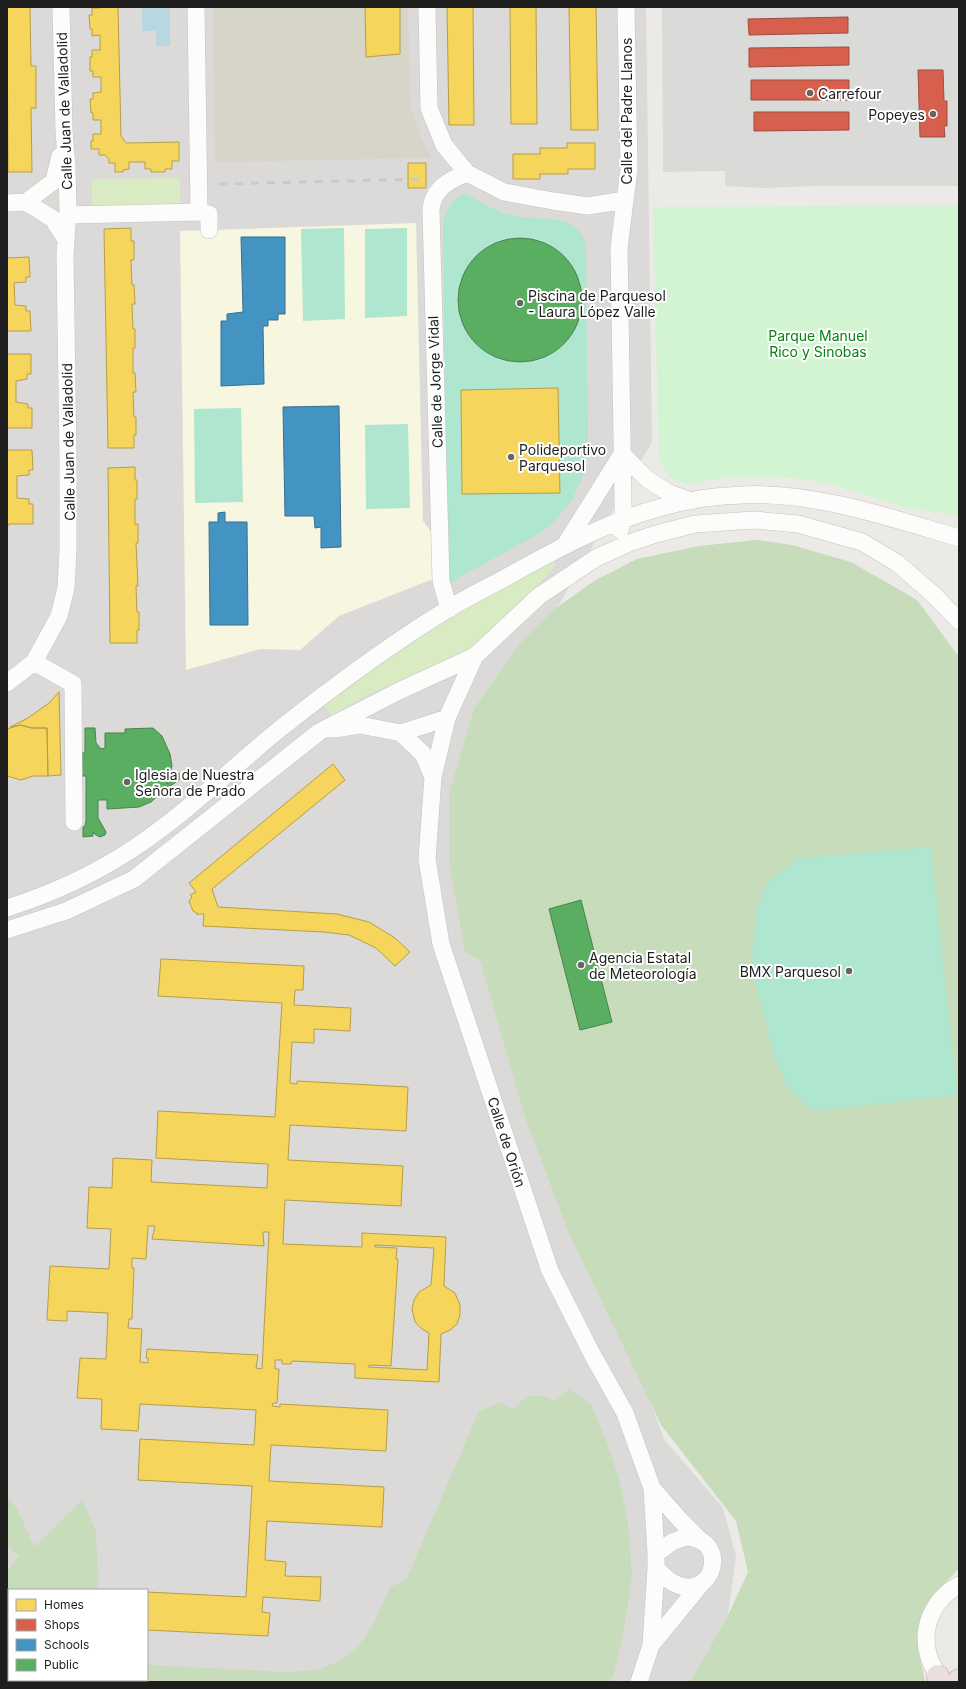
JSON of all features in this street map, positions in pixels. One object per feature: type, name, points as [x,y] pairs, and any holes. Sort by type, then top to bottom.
[{"type":"street","name":"Calle Juan de Valladolid","points":[[7,683],[34,662],[60,616],[66,588],[68,550],[66,240],[68,215],[60,7]]},
{"type":"street","points":[[196,7],[199,212]]},
{"type":"street","points":[[426,7],[429,108],[444,145],[467,173],[504,192],[553,201],[588,206],[625,200]]},
{"type":"street","name":"Calle del Padre Llanos","points":[[539,596],[564,566],[618,536],[623,520],[619,248],[629,169],[626,7]]},
{"type":"street","points":[[7,203],[26,202],[54,181],[59,166],[64,131]]},
{"type":"street","name":"Calle de Jorge Vidal","points":[[449,609],[441,581],[431,211],[432,202],[436,192],[451,179],[467,173]]},
{"type":"street","points":[[26,202],[53,219],[66,240]]},
{"type":"street","points":[[68,215],[199,212],[209,214],[208,230]]},
{"type":"street","points":[[565,545],[622,454],[646,479],[669,493],[693,501]]},
{"type":"street","points":[[7,908],[37,898],[73,882],[133,849],[164,826],[276,733],[330,691],[408,635],[449,609],[565,545],[623,520],[663,506],[693,501],[744,495],[784,496],[824,501],[959,538]]},
{"type":"street","points":[[623,520],[640,529],[656,534]]},
{"type":"street","points":[[7,930],[66,911],[134,879],[319,732],[400,691],[475,656],[539,596],[596,558],[629,543],[656,534],[695,524],[754,520],[798,524],[862,542],[897,563],[934,595],[959,621]]},
{"type":"street","name":"Calle de Orión","points":[[475,656],[447,718],[434,777],[427,859],[441,944],[550,1271],[592,1354],[625,1413],[652,1488],[656,1561],[651,1645],[639,1682]]},
{"type":"street","points":[[34,662],[73,684],[74,822]]},
{"type":"street","points":[[319,732],[360,725],[401,733],[447,718]]},
{"type":"street","points":[[401,733],[423,754],[434,777]]},
{"type":"street","name":"Calle de Orión","points":[[651,1645],[711,1572],[713,1560],[710,1549],[682,1522],[652,1488]]},
{"type":"street","points":[[700,1540],[693,1537],[678,1538],[656,1561],[666,1578],[680,1586],[694,1587],[701,1584]]},
{"type":"street","points":[[948,1680],[929,1662],[926,1640],[927,1629],[934,1608],[948,1592],[959,1585]]},
{"type":"shaded area","points":[[7,7],[646,7],[652,442],[468,764],[503,1008],[664,1439],[723,1508],[736,1556],[728,1615],[690,1682],[7,1682]]},
{"type":"shaded area","points":[[213,7],[408,7],[411,108],[422,140],[432,158],[215,162]]},
{"type":"shaded area","name":"Carrefour","points":[[662,7],[959,7],[959,186],[814,186],[764,188],[725,186],[725,171],[663,172]]},
{"type":"shaded area","points":[[416,223],[423,521],[433,534],[433,579],[339,616],[300,650],[260,649],[186,670],[180,231]]},
{"type":"green space","points":[[180,178],[180,206],[92,208],[92,179]]},
{"type":"green space","points":[[465,193],[495,210],[515,216],[566,222],[581,234],[586,244],[588,434],[587,456],[583,476],[572,500],[553,523],[538,534],[449,583],[447,581],[443,221],[451,204]]},
{"type":"green space","name":"Parque Manuel Rico y Sinobas","points":[[959,205],[959,516],[907,508],[831,484],[791,478],[726,477],[689,485],[669,477],[659,459],[653,207]]},
{"type":"green space","points":[[344,228],[345,319],[303,321],[301,229]]},
{"type":"green space","points":[[407,228],[407,316],[365,318],[365,229]]},
{"type":"green space","points":[[241,408],[243,502],[195,503],[194,409]]},
{"type":"green space","points":[[408,424],[410,508],[366,509],[365,425]]},
{"type":"green space","points":[[756,540],[792,545],[851,562],[917,600],[959,657],[959,1568],[931,1598],[923,1612],[920,1622],[918,1642],[925,1682],[690,1682],[728,1615],[748,1572],[736,1521],[661,1425],[568,1231],[525,1117],[480,960],[465,952],[449,863],[449,794],[474,709],[518,646],[552,611],[594,581],[637,559],[699,546]]},
{"type":"green space","points":[[554,560],[556,565],[514,611],[491,633],[466,651],[432,669],[372,693],[332,716],[325,706],[396,652],[452,616]]},
{"type":"green space","name":"BMX Parquesol","points":[[931,847],[957,1095],[814,1111],[788,1089],[775,1058],[757,990],[752,952],[757,907],[768,882],[799,858]]},
{"type":"green space","points":[[569,1389],[591,1405],[606,1440],[620,1483],[628,1522],[632,1576],[624,1630],[614,1674],[610,1682],[7,1682],[7,1572],[19,1556],[7,1544],[7,1496],[18,1510],[34,1547],[83,1500],[96,1532],[98,1581],[97,1589],[8,1589],[8,1681],[148,1681],[148,1665],[285,1672],[317,1670],[339,1661],[350,1654],[360,1644],[373,1625],[390,1587],[406,1580],[479,1411],[495,1405],[498,1402],[514,1409],[523,1400],[532,1396],[543,1396],[555,1401]]},
{"type":"water","points":[[142,7],[170,7],[170,46],[156,46],[156,31],[142,31]]},
{"type":"building: Homes","points":[[7,7],[30,7],[31,66],[36,66],[36,108],[31,108],[32,172],[8,172]]},
{"type":"building: Homes","points":[[118,7],[121,136],[126,143],[179,142],[179,161],[172,161],[172,169],[165,169],[165,172],[151,172],[151,169],[145,169],[145,162],[129,162],[129,169],[123,170],[123,172],[115,172],[115,163],[109,163],[109,159],[105,155],[99,155],[99,149],[91,149],[93,134],[101,134],[101,120],[93,120],[90,99],[93,99],[93,93],[101,92],[101,77],[93,77],[93,71],[90,71],[90,57],[92,57],[92,50],[100,50],[100,35],[92,36],[89,15],[92,15],[92,8]]},
{"type":"building: Homes","points":[[365,7],[400,7],[400,54],[366,57]]},
{"type":"building: Homes","points":[[447,7],[473,7],[474,125],[449,125]]},
{"type":"building: Homes","points":[[510,7],[536,7],[537,124],[511,124]]},
{"type":"building: Homes","points":[[569,7],[596,7],[598,130],[571,130]]},
{"type":"building: Homes","points":[[567,143],[595,143],[595,169],[568,169],[568,174],[540,174],[540,179],[513,179],[513,154],[540,154],[540,148],[567,148]]},
{"type":"building: Homes","points":[[408,163],[426,163],[426,188],[408,188]]},
{"type":"building: Homes","points":[[131,228],[131,241],[134,241],[134,260],[131,260],[132,285],[134,285],[135,304],[132,304],[133,329],[135,329],[133,373],[135,373],[136,392],[133,392],[134,417],[136,417],[136,435],[134,435],[134,448],[108,448],[104,229]]},
{"type":"building: Homes","points":[[29,257],[30,277],[26,277],[26,282],[14,283],[15,305],[26,306],[26,311],[30,311],[31,331],[7,331],[7,258]]},
{"type":"building: Homes","points":[[31,354],[31,374],[27,374],[27,379],[16,381],[16,402],[28,404],[28,408],[32,408],[32,428],[7,428],[7,355]]},
{"type":"building: Homes","name":"Polideportivo Parquesol","points":[[558,388],[560,493],[462,494],[461,390]]},
{"type":"building: Homes","points":[[7,450],[32,450],[33,470],[29,470],[29,475],[17,476],[17,498],[29,499],[29,504],[33,504],[33,524],[9,524],[7,526]]},
{"type":"building: Homes","points":[[135,467],[137,499],[135,499],[135,524],[138,524],[138,543],[136,543],[138,586],[136,586],[137,612],[139,612],[139,630],[137,630],[137,643],[110,643],[108,468]]},
{"type":"building: Homes","points":[[59,692],[61,775],[48,776],[47,728],[32,728],[20,725],[10,727],[28,718],[49,703]]},
{"type":"building: Homes","points":[[20,725],[32,728],[47,728],[48,776],[33,776],[21,780],[7,776],[7,729]]},
{"type":"building: Homes","points":[[333,764],[345,780],[212,889],[218,907],[337,914],[369,922],[395,938],[410,952],[395,966],[376,948],[349,935],[324,932],[203,926],[204,914],[197,915],[197,913],[193,911],[189,901],[192,897],[190,895],[196,892],[189,883]]},
{"type":"building: Homes","points":[[161,959],[304,966],[303,990],[295,990],[294,1005],[351,1008],[350,1031],[314,1029],[314,1043],[292,1042],[290,1083],[297,1084],[297,1081],[408,1087],[406,1131],[290,1125],[288,1160],[403,1166],[401,1206],[285,1200],[283,1244],[362,1247],[362,1233],[446,1237],[444,1286],[455,1293],[460,1305],[460,1315],[457,1324],[450,1330],[441,1334],[439,1382],[355,1378],[355,1364],[292,1361],[291,1364],[282,1364],[282,1360],[275,1360],[275,1369],[279,1369],[277,1403],[273,1403],[272,1406],[280,1407],[280,1404],[388,1410],[386,1451],[271,1445],[269,1481],[384,1487],[382,1527],[267,1521],[265,1560],[286,1562],[285,1576],[321,1577],[320,1601],[263,1597],[262,1612],[270,1613],[268,1636],[148,1630],[148,1592],[246,1597],[252,1486],[138,1480],[140,1439],[254,1445],[256,1410],[140,1404],[138,1431],[101,1429],[102,1399],[77,1398],[80,1358],[106,1359],[108,1313],[67,1311],[67,1321],[47,1320],[50,1266],[109,1269],[111,1229],[87,1228],[89,1187],[112,1188],[113,1158],[152,1160],[151,1182],[267,1188],[268,1164],[156,1158],[158,1111],[275,1117],[282,1003],[158,996]],"holes":[[[148,1226],[155,1226],[152,1239],[264,1246],[263,1232],[269,1232],[262,1369],[256,1368],[258,1355],[147,1349],[146,1358],[148,1358],[148,1363],[140,1362],[142,1329],[128,1328],[129,1319],[132,1319],[134,1268],[132,1268],[132,1258],[146,1259]],[[375,1245],[434,1248],[431,1285],[419,1292],[414,1300],[412,1309],[415,1322],[429,1333],[427,1370],[368,1367],[369,1365],[391,1366],[398,1259],[396,1259],[397,1248],[375,1247]]]},
{"type":"building: Shops","points":[[848,17],[848,33],[749,35],[748,19]]},
{"type":"building: Shops","points":[[849,47],[849,65],[749,67],[749,48]]},
{"type":"building: Shops","name":"Popeyes","points":[[918,70],[943,70],[944,101],[947,101],[947,126],[944,126],[945,137],[920,137]]},
{"type":"building: Shops","points":[[751,80],[849,80],[849,100],[751,100]]},
{"type":"building: Shops","points":[[754,112],[849,112],[849,130],[754,131]]},
{"type":"building: Schools","points":[[241,237],[285,237],[285,314],[278,314],[278,320],[268,320],[268,326],[263,326],[264,384],[221,386],[221,321],[227,321],[227,314],[243,312]]},
{"type":"building: Schools","points":[[339,406],[341,547],[321,548],[321,527],[315,528],[314,516],[285,516],[283,407]]},
{"type":"building: Schools","points":[[225,512],[225,522],[247,522],[248,625],[210,625],[209,522],[218,522],[218,513]]},
{"type":"building: Public","name":"Piscina de Parquesol - Laura López Valle","points":[[520,238],[544,243],[564,256],[577,276],[582,300],[577,324],[564,344],[544,357],[520,362],[496,357],[476,344],[463,324],[458,300],[463,276],[476,256],[496,243]]},
{"type":"building: Public","name":"Iglesia de Nuestra Señora de Prado","points":[[85,728],[95,728],[96,743],[101,749],[105,748],[105,733],[125,733],[125,729],[153,728],[162,736],[170,754],[172,766],[167,784],[179,773],[179,780],[163,791],[151,802],[139,807],[107,809],[107,800],[98,800],[98,818],[106,832],[105,835],[100,837],[93,832],[93,836],[83,837],[83,827],[85,826],[86,821],[86,776],[82,776],[82,753],[85,753]]},
{"type":"building: Public","name":"Agencia Estatal de Meteorología","points":[[581,900],[612,1022],[580,1030],[549,909]]},
{"type":"railway","points":[[219,184],[424,179]]},
{"type":"place","name":"Carrefour","points":[[810,93]]},
{"type":"place","name":"Popeyes","points":[[933,114]]},
{"type":"place","name":"Piscina de Parquesol - Laura López Valle","points":[[520,303]]},
{"type":"place","name":"Polideportivo Parquesol","points":[[511,457]]},
{"type":"place","name":"Iglesia de Nuestra Señora de Prado","points":[[127,782]]},
{"type":"place","name":"Agencia Estatal de Meteorología","points":[[581,965]]},
{"type":"place","name":"BMX Parquesol","points":[[849,971]]}]
